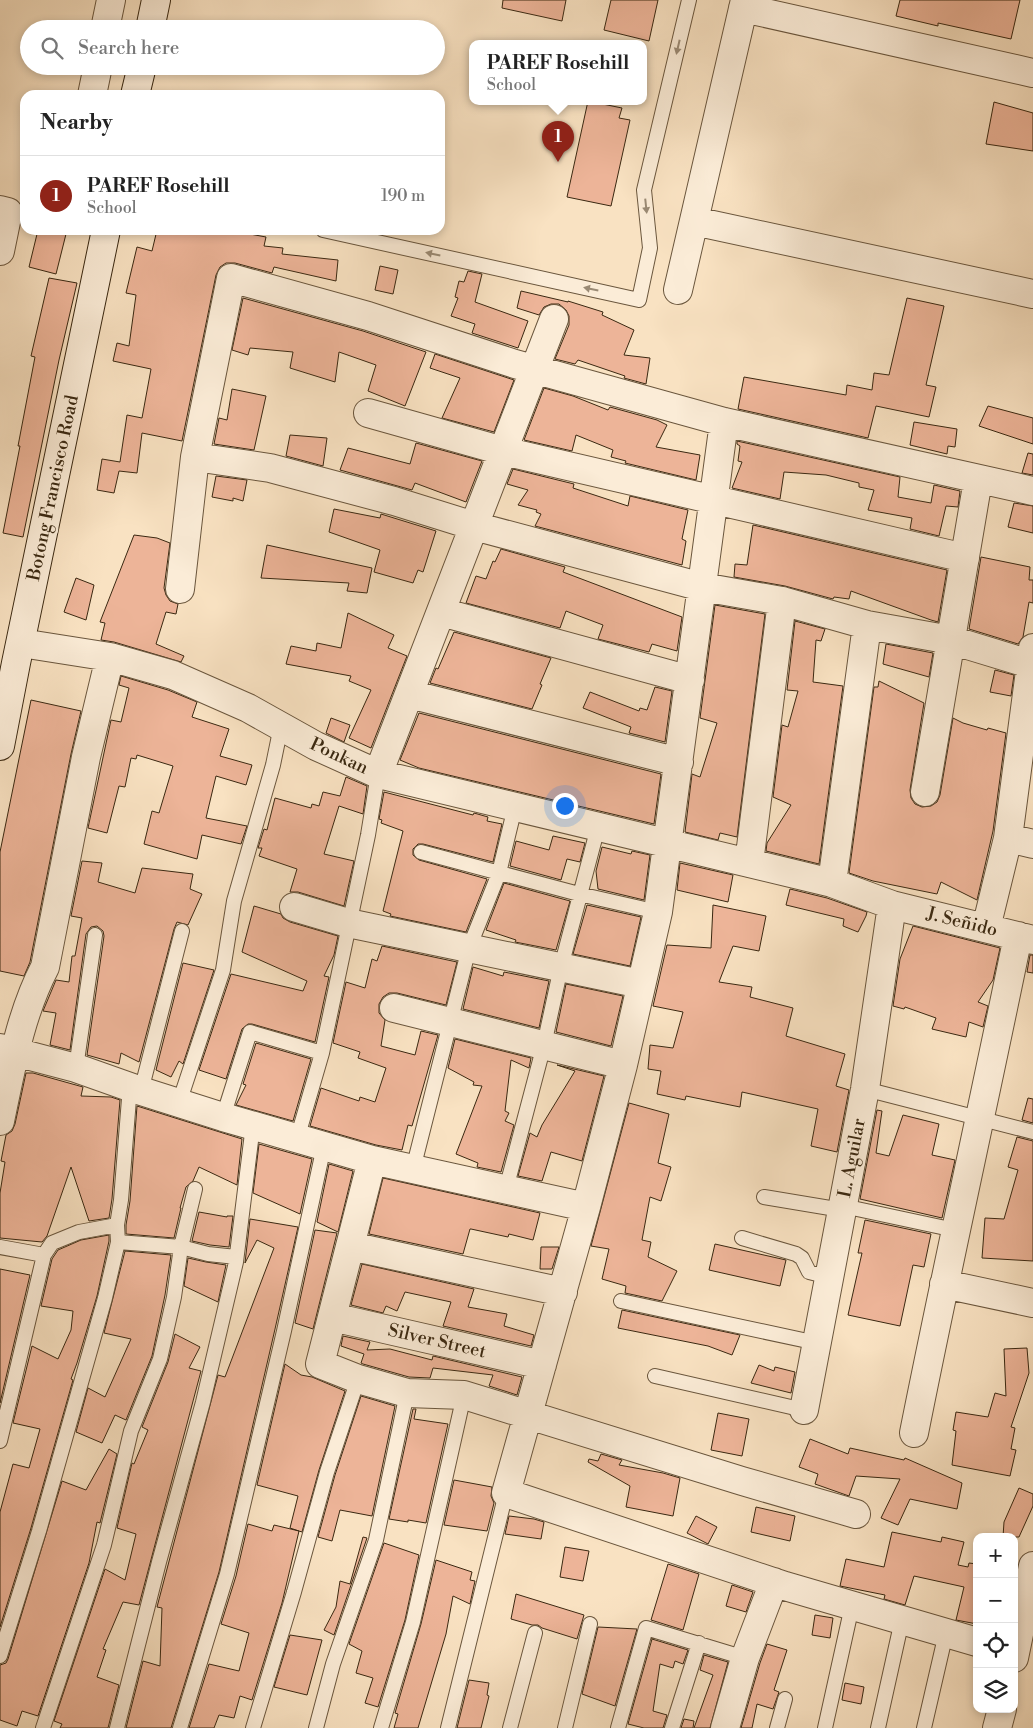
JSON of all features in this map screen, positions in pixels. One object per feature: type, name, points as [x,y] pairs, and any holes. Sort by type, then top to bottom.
[{"type":"street","points":[[107,20],[111,0]]},
{"type":"street","points":[[152,20],[156,0]]},
{"type":"street","points":[[678,290],[744,4],[1033,73]]},
{"type":"street","points":[[93,90],[96,75]]},
{"type":"street","points":[[137,90],[140,75]]},
{"type":"street","points":[[0,210],[8,212],[0,251]]},
{"type":"street","points":[[694,221],[1033,294]]},
{"type":"street","name":"Botong Francisco Road","points":[[0,746],[105,235]]},
{"type":"street","points":[[180,589],[195,457],[231,278],[368,316],[535,370],[724,422],[1033,491]]},
{"type":"street","points":[[378,774],[554,319]]},
{"type":"street","points":[[368,413],[503,451],[965,558]]},
{"type":"street","points":[[724,422],[658,912],[623,1065],[586,1207],[506,1493],[774,1582],[973,1641]]},
{"type":"street","points":[[195,457],[270,468],[394,501],[474,526],[702,587],[782,601],[867,625],[951,640],[958,644],[1032,659],[1021,841],[986,928]]},
{"type":"street","points":[[926,792],[978,480]]},
{"type":"street","points":[[749,862],[782,601]]},
{"type":"street","points":[[441,612],[690,680]]},
{"type":"street","points":[[832,883],[867,625]]},
{"type":"street","name":"Ponkan","points":[[21,643],[110,657],[174,675],[248,708],[316,746],[378,774],[749,862]]},
{"type":"street","points":[[0,1121],[8,1049],[45,967],[86,757],[110,657]]},
{"type":"street","points":[[410,694],[679,762]]},
{"type":"street","name":"J. Señido","points":[[749,862],[832,883],[892,905],[1026,938]]},
{"type":"street","name":"L. Aguilar","points":[[804,1410],[865,1089],[892,905]]},
{"type":"street","points":[[294,907],[348,923],[641,984]]},
{"type":"street","points":[[914,1433],[955,1230],[980,1118],[1026,938]]},
{"type":"street","points":[[394,1008],[623,1065]]},
{"type":"street","points":[[8,1049],[76,1068],[223,1117],[372,1160],[586,1207]]},
{"type":"street","points":[[372,1160],[320,1364],[358,1379],[407,1393],[464,1395],[742,1482],[856,1514]]},
{"type":"street","points":[[350,1246],[563,1292]]},
{"type":"street","points":[[944,1284],[1033,1303]]},
{"type":"street","name":"Silver Street","points":[[332,1317],[542,1366]]},
{"type":"street","points":[[1018,1640],[1033,1566]]},
{"type":"street","points":[[725,1728],[745,1658],[774,1582]]},
{"type":"street","points":[[997,1728],[1001,1713]]},
{"type":"lane","points":[[346,235],[639,300],[650,248],[644,190],[689,0]]},
{"type":"lane","points":[[179,1103],[222,970],[234,901],[273,766],[281,726]]},
{"type":"lane","points":[[298,1139],[322,1053],[368,835],[378,774]]},
{"type":"lane","points":[[413,1169],[469,948],[487,898],[499,873],[515,807]]},
{"type":"lane","points":[[506,1189],[544,1045],[579,894],[598,827]]},
{"type":"lane","points":[[421,852],[579,894],[658,912]]},
{"type":"lane","points":[[0,1656],[42,1522],[103,1308],[118,1242],[117,1225],[135,1088],[182,931]]},
{"type":"lane","points":[[76,1068],[94,935]]},
{"type":"lane","points":[[223,1117],[250,1032],[322,1053]]},
{"type":"lane","points":[[865,1089],[1033,1132]]},
{"type":"lane","points":[[117,1728],[158,1562],[203,1402],[236,1257],[253,1126]]},
{"type":"lane","points":[[180,1728],[226,1574],[284,1331],[324,1146]]},
{"type":"lane","points":[[43,1728],[104,1545],[131,1431],[160,1359],[174,1297],[181,1248],[195,1189]]},
{"type":"lane","points":[[764,1197],[842,1208],[955,1230]]},
{"type":"lane","points":[[0,1441],[44,1255],[52,1243],[79,1232],[117,1225]]},
{"type":"lane","points":[[742,1238],[796,1254],[802,1258],[810,1272],[829,1277]]},
{"type":"lane","points":[[118,1242],[181,1248],[208,1254],[236,1257]]},
{"type":"lane","points":[[0,1247],[44,1255]]},
{"type":"lane","points":[[621,1301],[817,1343]]},
{"type":"lane","points":[[655,1376],[804,1410]]},
{"type":"lane","points":[[253,1728],[294,1592],[327,1472],[358,1379]]},
{"type":"lane","points":[[316,1728],[334,1664],[376,1540],[407,1393]]},
{"type":"lane","points":[[381,1728],[413,1622],[464,1395]]},
{"type":"lane","points":[[448,1728],[506,1493]]},
{"type":"lane","points":[[825,1728],[852,1606]]},
{"type":"lane","points":[[878,1728],[902,1620]]},
{"type":"lane","points":[[565,1728],[590,1624]]},
{"type":"lane","points":[[618,1728],[646,1628],[745,1658]]},
{"type":"lane","points":[[510,1728],[535,1633]]},
{"type":"lane","points":[[924,1728],[946,1633]]},
{"type":"lane","points":[[672,1728],[699,1643]]},
{"type":"lane","points":[[777,1728],[785,1698]]},
{"type":"building","points":[[503,0],[566,0],[562,21],[502,8]]},
{"type":"building","points":[[611,0],[658,0],[649,41],[604,30]]},
{"type":"building","points":[[900,0],[1020,0],[1011,39],[938,23],[938,26],[896,16]]},
{"type":"building","points":[[994,102],[1033,113],[1033,151],[986,144]]},
{"type":"building","points":[[587,105],[607,105],[622,108],[619,118],[630,120],[611,206],[567,197]]},
{"type":"building","points":[[37,235],[66,235],[56,274],[29,267]]},
{"type":"building","points":[[156,235],[255,235],[266,237],[264,246],[283,248],[282,254],[338,260],[336,281],[274,267],[272,273],[235,263],[226,263],[220,267],[216,275],[182,441],[142,433],[137,473],[119,471],[114,493],[97,490],[102,459],[120,462],[127,415],[142,418],[151,369],[113,361],[117,343],[129,346],[136,295],[126,293],[137,247],[152,251]]},
{"type":"building","points":[[380,266],[398,270],[393,294],[375,290]]},
{"type":"building","points":[[468,271],[482,274],[475,302],[528,321],[518,348],[472,333],[475,324],[451,316],[458,298],[455,297],[459,281],[464,282]]},
{"type":"building","points":[[49,278],[77,283],[59,360],[23,537],[3,533],[35,357],[31,356]]},
{"type":"building","points":[[521,291],[568,301],[603,312],[602,315],[634,330],[624,355],[650,358],[646,384],[624,378],[625,376],[578,360],[575,364],[555,359],[569,325],[569,316],[566,310],[559,304],[551,304],[544,307],[539,315],[517,308]]},
{"type":"building","points":[[243,298],[363,331],[426,352],[405,406],[368,391],[376,365],[339,352],[335,382],[290,368],[293,352],[250,348],[248,355],[232,350]]},
{"type":"building","points":[[907,298],[944,306],[926,385],[936,387],[929,417],[876,406],[868,438],[738,409],[744,377],[846,395],[847,385],[872,390],[874,373],[889,375]]},
{"type":"building","points":[[435,354],[514,380],[494,432],[442,418],[460,378],[430,368]]},
{"type":"building","points":[[544,388],[573,396],[608,410],[610,407],[657,420],[667,425],[656,447],[700,455],[696,480],[625,463],[626,461],[611,457],[613,450],[576,435],[572,451],[524,440]]},
{"type":"building","points":[[232,389],[266,396],[254,450],[214,444],[219,418],[227,420]]},
{"type":"building","points":[[988,406],[1033,418],[1033,444],[979,426]]},
{"type":"building","points":[[914,422],[957,429],[955,447],[948,446],[947,454],[910,445]]},
{"type":"building","points":[[290,435],[327,438],[323,466],[286,456]]},
{"type":"building","points":[[737,441],[900,477],[898,497],[931,503],[934,485],[960,491],[958,507],[946,506],[939,536],[910,529],[912,518],[868,510],[874,490],[859,487],[859,483],[826,475],[784,472],[780,499],[732,488],[742,462],[738,461],[740,446],[737,444]]},
{"type":"building","points":[[416,443],[482,461],[466,502],[415,483],[412,490],[340,470],[348,448],[410,464]]},
{"type":"building","points":[[1028,453],[1033,454],[1033,475],[1022,473]]},
{"type":"building","points":[[513,469],[574,484],[573,488],[628,506],[630,496],[688,510],[682,539],[686,541],[682,565],[535,526],[541,514],[536,512],[537,510],[518,505],[528,490],[507,484]]},
{"type":"building","points":[[216,476],[247,480],[243,501],[233,498],[233,501],[212,497]]},
{"type":"building","points":[[1014,503],[1033,506],[1033,533],[1008,527]]},
{"type":"building","points":[[334,509],[380,518],[381,514],[436,531],[423,572],[418,570],[413,583],[374,572],[380,550],[329,532]]},
{"type":"building","points":[[753,525],[947,570],[938,622],[851,591],[849,599],[834,597],[833,599],[785,586],[734,577],[735,564],[747,565]]},
{"type":"building","points":[[134,535],[157,538],[170,543],[164,588],[170,601],[178,604],[176,614],[166,612],[156,644],[184,656],[181,662],[114,642],[101,640],[105,623],[100,622]]},
{"type":"building","points":[[267,545],[372,568],[367,593],[347,591],[349,583],[261,578]]},
{"type":"building","points":[[501,549],[565,567],[563,572],[682,617],[677,651],[652,644],[649,652],[598,639],[603,625],[566,611],[560,628],[466,603],[476,576],[486,579],[493,561],[495,562]]},
{"type":"building","points":[[981,557],[1030,567],[1029,580],[1033,580],[1033,603],[1029,602],[1023,637],[1018,644],[969,629]]},
{"type":"building","points":[[76,578],[94,585],[86,620],[64,612]]},
{"type":"building","points":[[715,605],[765,614],[737,837],[720,833],[718,840],[685,832],[692,774],[700,777],[717,723],[700,718]]},
{"type":"building","points":[[348,613],[394,635],[388,648],[407,656],[371,748],[349,738],[371,690],[349,681],[351,676],[286,664],[291,646],[316,651],[317,643],[341,648]]},
{"type":"building","points":[[795,621],[825,629],[821,641],[816,640],[813,682],[843,686],[819,864],[766,851],[767,843],[791,805],[773,797],[782,725],[788,727],[798,691],[787,690]]},
{"type":"building","points":[[454,632],[551,658],[532,709],[430,683]]},
{"type":"building","points":[[886,644],[933,653],[929,677],[883,664]]},
{"type":"building","points":[[995,670],[1014,675],[1011,696],[990,692]]},
{"type":"building","points":[[121,676],[168,690],[197,702],[192,717],[229,729],[220,756],[252,765],[246,785],[216,776],[206,818],[247,826],[241,844],[202,835],[197,859],[144,844],[152,811],[159,813],[173,766],[137,755],[136,759],[131,758],[125,787],[119,786],[107,833],[88,828],[111,720],[121,722],[129,688],[119,685]]},
{"type":"building","points":[[879,681],[924,703],[910,790],[911,798],[915,804],[922,807],[931,806],[937,802],[940,795],[953,718],[987,730],[988,728],[1006,733],[993,831],[977,900],[941,882],[937,894],[873,881],[849,873],[874,687],[878,687]]},
{"type":"building","points":[[655,687],[672,691],[665,742],[629,733],[631,727],[583,708],[590,692],[639,711],[640,708],[647,710]]},
{"type":"building","points":[[31,700],[81,711],[30,962],[24,976],[0,971],[0,852]]},
{"type":"building","points":[[419,713],[661,774],[654,824],[419,768],[400,760]]},
{"type":"building","points":[[331,718],[350,725],[344,742],[326,733]]},
{"type":"building","points":[[346,777],[367,786],[363,814],[339,806],[324,854],[354,861],[344,906],[298,892],[290,892],[297,869],[259,856],[262,848],[258,848],[264,829],[267,830],[275,798],[311,808],[312,804],[319,806],[323,792],[340,796]]},
{"type":"building","points":[[384,792],[473,815],[474,813],[488,817],[487,821],[502,824],[493,862],[423,844],[418,844],[413,849],[413,855],[419,860],[487,879],[466,932],[390,916],[391,914],[383,911],[403,831],[381,823],[382,820],[379,819]]},
{"type":"building","points":[[553,836],[585,843],[580,862],[567,859],[561,880],[510,866],[516,841],[549,850]]},
{"type":"building","points":[[602,847],[631,854],[632,851],[650,855],[644,900],[598,889],[596,871]]},
{"type":"building","points":[[82,861],[102,863],[98,882],[135,893],[142,868],[193,874],[190,889],[202,894],[188,925],[177,922],[174,929],[139,1062],[121,1053],[119,1064],[87,1055],[104,936],[103,931],[97,926],[91,927],[86,934],[70,1050],[50,1045],[56,1013],[43,1011],[56,980],[69,982],[72,956],[75,956],[82,918],[71,916]]},
{"type":"building","points":[[680,863],[733,875],[728,902],[677,890]]},
{"type":"building","points":[[504,883],[570,901],[556,950],[515,942],[516,940],[486,930]]},
{"type":"building","points":[[790,889],[827,898],[867,912],[866,916],[858,932],[843,926],[844,919],[786,905]]},
{"type":"building","points":[[587,905],[641,917],[630,966],[573,954]]},
{"type":"building","points":[[713,905],[766,916],[759,951],[733,946],[719,982],[752,987],[750,997],[793,1008],[786,1036],[845,1054],[836,1086],[849,1090],[837,1152],[811,1146],[818,1109],[742,1092],[740,1107],[686,1096],[685,1100],[657,1094],[661,1071],[648,1069],[650,1045],[673,1048],[683,1012],[653,1006],[667,945],[711,948]]},
{"type":"building","points":[[254,906],[281,914],[283,918],[290,922],[338,936],[334,955],[324,976],[329,977],[315,1042],[248,1024],[242,1029],[226,1079],[199,1070],[231,974],[303,991],[307,981],[242,952]]},
{"type":"building","points":[[913,926],[1000,948],[993,980],[978,1002],[988,1006],[983,1027],[969,1022],[966,1037],[932,1029],[936,1018],[905,1007],[904,1009],[893,1006],[900,959]]},
{"type":"building","points":[[382,946],[457,962],[446,1005],[397,993],[389,993],[383,997],[379,1004],[379,1013],[385,1020],[381,1046],[415,1055],[421,1031],[438,1035],[412,1126],[408,1125],[402,1150],[376,1145],[310,1126],[321,1088],[359,1101],[360,1097],[375,1102],[386,1068],[358,1058],[360,1052],[333,1043],[346,982],[365,988],[372,959],[377,961]]},
{"type":"building","points":[[1030,955],[1033,955],[1033,973],[1027,972]]},
{"type":"building","points":[[183,963],[214,970],[183,1064],[179,1061],[171,1077],[156,1070]]},
{"type":"building","points":[[473,967],[503,976],[504,972],[549,981],[539,1028],[463,1009]]},
{"type":"building","points":[[566,984],[623,996],[611,1046],[556,1032]]},
{"type":"building","points":[[455,1039],[531,1058],[529,1068],[511,1060],[505,1111],[509,1113],[505,1121],[514,1125],[501,1172],[477,1167],[478,1163],[456,1154],[482,1086],[473,1085],[474,1082],[448,1068]]},
{"type":"building","points":[[256,1043],[311,1059],[293,1121],[236,1105],[246,1085],[243,1084]]},
{"type":"building","points":[[557,1065],[604,1076],[582,1161],[551,1152],[542,1181],[518,1176],[530,1133],[537,1137],[542,1125],[575,1071]]},
{"type":"building","points":[[26,1073],[33,1073],[83,1087],[81,1096],[111,1097],[120,1100],[109,1218],[89,1221],[71,1167],[47,1236],[42,1242],[0,1238],[0,1193],[5,1162],[1,1161],[6,1135],[12,1131],[15,1124]]},
{"type":"building","points":[[1028,1098],[1033,1099],[1033,1123],[1022,1120]]},
{"type":"building","points":[[629,1103],[669,1114],[658,1163],[671,1167],[661,1201],[650,1197],[642,1240],[651,1242],[648,1257],[677,1271],[662,1301],[625,1293],[626,1286],[602,1279],[609,1249],[591,1246]]},
{"type":"building","points":[[137,1106],[242,1139],[237,1185],[199,1167],[193,1181],[186,1187],[174,1238],[126,1234]]},
{"type":"building","points":[[877,1110],[882,1111],[876,1153],[889,1156],[903,1115],[939,1124],[932,1155],[955,1160],[942,1218],[860,1199]]},
{"type":"building","points":[[1017,1137],[1033,1141],[1033,1261],[982,1258],[985,1218],[1004,1219],[1018,1170],[1008,1167]]},
{"type":"building","points":[[259,1144],[312,1159],[300,1214],[253,1193]]},
{"type":"building","points":[[329,1164],[353,1171],[338,1232],[317,1222]]},
{"type":"building","points":[[383,1178],[540,1213],[533,1240],[509,1234],[508,1237],[470,1229],[463,1254],[369,1234]]},
{"type":"building","points":[[199,1212],[227,1217],[233,1216],[229,1247],[192,1241]]},
{"type":"building","points":[[250,1219],[298,1227],[219,1572],[171,1728],[126,1728],[143,1661],[160,1666],[162,1608],[157,1607],[218,1375],[225,1377],[274,1248],[257,1240],[245,1263]]},
{"type":"building","points":[[865,1220],[931,1234],[924,1267],[913,1265],[900,1326],[848,1315],[862,1253],[858,1253]]},
{"type":"building","points":[[315,1230],[337,1233],[313,1329],[295,1323]]},
{"type":"building","points":[[109,1235],[97,1296],[71,1379],[73,1380],[31,1528],[0,1627],[0,1512],[13,1464],[29,1468],[40,1429],[13,1423],[32,1346],[58,1359],[71,1330],[73,1311],[41,1306],[52,1259],[58,1250],[81,1240]]},
{"type":"building","points":[[715,1244],[786,1260],[780,1286],[709,1270]]},
{"type":"building","points":[[541,1247],[559,1247],[552,1269],[540,1269]]},
{"type":"building","points":[[125,1251],[171,1255],[152,1356],[126,1420],[115,1415],[102,1443],[76,1432],[88,1388],[105,1397],[131,1339],[104,1333]]},
{"type":"building","points":[[188,1258],[226,1265],[218,1302],[184,1286]]},
{"type":"building","points":[[362,1264],[474,1289],[468,1307],[507,1314],[504,1326],[534,1335],[531,1346],[443,1326],[451,1302],[405,1292],[397,1311],[386,1306],[383,1313],[351,1305]]},
{"type":"building","points":[[0,1269],[30,1275],[0,1403]]},
{"type":"building","points":[[622,1310],[740,1335],[732,1355],[708,1346],[618,1328]]},
{"type":"building","points":[[175,1334],[200,1347],[189,1368],[201,1371],[139,1605],[123,1602],[103,1649],[106,1650],[97,1677],[119,1685],[108,1728],[60,1728],[62,1724],[54,1721],[105,1569],[125,1580],[136,1534],[117,1528],[132,1463],[134,1464],[148,1430],[142,1427],[168,1362]]},
{"type":"building","points":[[343,1336],[370,1342],[367,1350],[390,1349],[432,1360],[433,1356],[522,1377],[517,1395],[489,1386],[493,1375],[433,1368],[430,1378],[409,1377],[363,1364],[361,1363],[364,1354],[341,1346]]},
{"type":"building","points":[[1027,1348],[1029,1373],[1011,1427],[1015,1428],[1011,1449],[1016,1450],[1010,1476],[952,1465],[956,1431],[953,1430],[956,1412],[988,1417],[995,1393],[1006,1396],[1004,1349]]},
{"type":"building","points":[[285,1364],[301,1375],[312,1377],[345,1391],[319,1470],[302,1532],[290,1528],[298,1496],[257,1485]]},
{"type":"building","points":[[759,1365],[774,1371],[775,1367],[795,1372],[791,1393],[751,1383]]},
{"type":"building","points":[[361,1396],[395,1406],[372,1516],[340,1510],[332,1541],[318,1537],[335,1475]]},
{"type":"building","points":[[413,1409],[416,1409],[414,1419],[448,1424],[426,1523],[389,1519]]},
{"type":"building","points":[[718,1413],[749,1419],[742,1456],[711,1450]]},
{"type":"building","points":[[810,1439],[848,1454],[850,1448],[904,1460],[905,1458],[962,1483],[957,1509],[910,1499],[898,1525],[881,1518],[900,1479],[856,1476],[849,1496],[815,1484],[818,1474],[799,1467]]},
{"type":"building","points":[[109,1449],[117,1454],[100,1523],[97,1522],[89,1563],[38,1716],[22,1711],[17,1726],[0,1720],[0,1665],[6,1663],[8,1659],[62,1481],[86,1490]]},
{"type":"building","points":[[601,1454],[622,1460],[619,1465],[680,1478],[673,1516],[626,1507],[630,1486],[588,1462],[589,1459],[598,1461]]},
{"type":"building","points":[[454,1480],[492,1487],[491,1496],[494,1503],[487,1531],[444,1525]]},
{"type":"building","points":[[1019,1488],[1033,1494],[1033,1506],[1019,1537],[1018,1533],[1003,1533],[1004,1522]]},
{"type":"building","points":[[756,1507],[795,1516],[790,1541],[751,1532]]},
{"type":"building","points":[[509,1516],[544,1522],[541,1539],[505,1534]]},
{"type":"building","points":[[696,1516],[717,1527],[708,1544],[687,1533]]},
{"type":"building","points":[[248,1524],[272,1531],[274,1525],[299,1531],[282,1603],[252,1700],[240,1696],[234,1718],[219,1715],[214,1728],[189,1728],[209,1664],[239,1671],[249,1633],[221,1624],[236,1576]]},
{"type":"building","points":[[892,1532],[941,1542],[942,1537],[964,1542],[958,1565],[968,1567],[969,1563],[973,1564],[973,1623],[956,1620],[964,1587],[914,1576],[905,1605],[884,1599],[885,1595],[840,1586],[846,1559],[884,1567]]},
{"type":"building","points":[[363,1537],[367,1538],[334,1635],[324,1630],[336,1607],[340,1581],[350,1584]]},
{"type":"building","points":[[384,1543],[419,1555],[405,1620],[378,1707],[365,1703],[373,1678],[356,1673],[362,1651],[349,1644]]},
{"type":"building","points":[[565,1547],[589,1551],[583,1581],[560,1577]]},
{"type":"building","points":[[436,1560],[472,1572],[470,1580],[475,1581],[470,1604],[453,1596],[446,1634],[418,1728],[394,1728],[398,1714],[395,1713],[421,1624]]},
{"type":"building","points":[[668,1564],[699,1574],[683,1630],[651,1620]]},
{"type":"building","points":[[732,1585],[753,1592],[746,1612],[726,1606]]},
{"type":"building","points":[[516,1594],[584,1615],[577,1639],[538,1625],[511,1619]]},
{"type":"building","points":[[815,1615],[833,1618],[830,1638],[812,1635]]},
{"type":"building","points":[[598,1627],[637,1629],[615,1706],[582,1694]]},
{"type":"building","points":[[290,1635],[322,1640],[307,1695],[274,1687]]},
{"type":"building","points":[[652,1639],[688,1650],[683,1664],[675,1661],[673,1668],[660,1664],[653,1711],[667,1715],[663,1728],[644,1728],[628,1724]]},
{"type":"building","points":[[767,1644],[787,1650],[774,1690],[779,1692],[773,1709],[757,1704],[752,1728],[741,1728],[760,1663]]},
{"type":"building","points":[[704,1655],[728,1662],[710,1728],[694,1728],[713,1675],[700,1670]]},
{"type":"building","points":[[469,1680],[489,1683],[487,1695],[489,1696],[481,1728],[457,1728]]},
{"type":"building","points":[[845,1683],[864,1687],[861,1704],[842,1700]]},
{"type":"building","points":[[684,1719],[694,1721],[693,1728],[681,1728]]},
{"type":"place","name":"PAREF Rosehill","points":[[558,162]]}]
